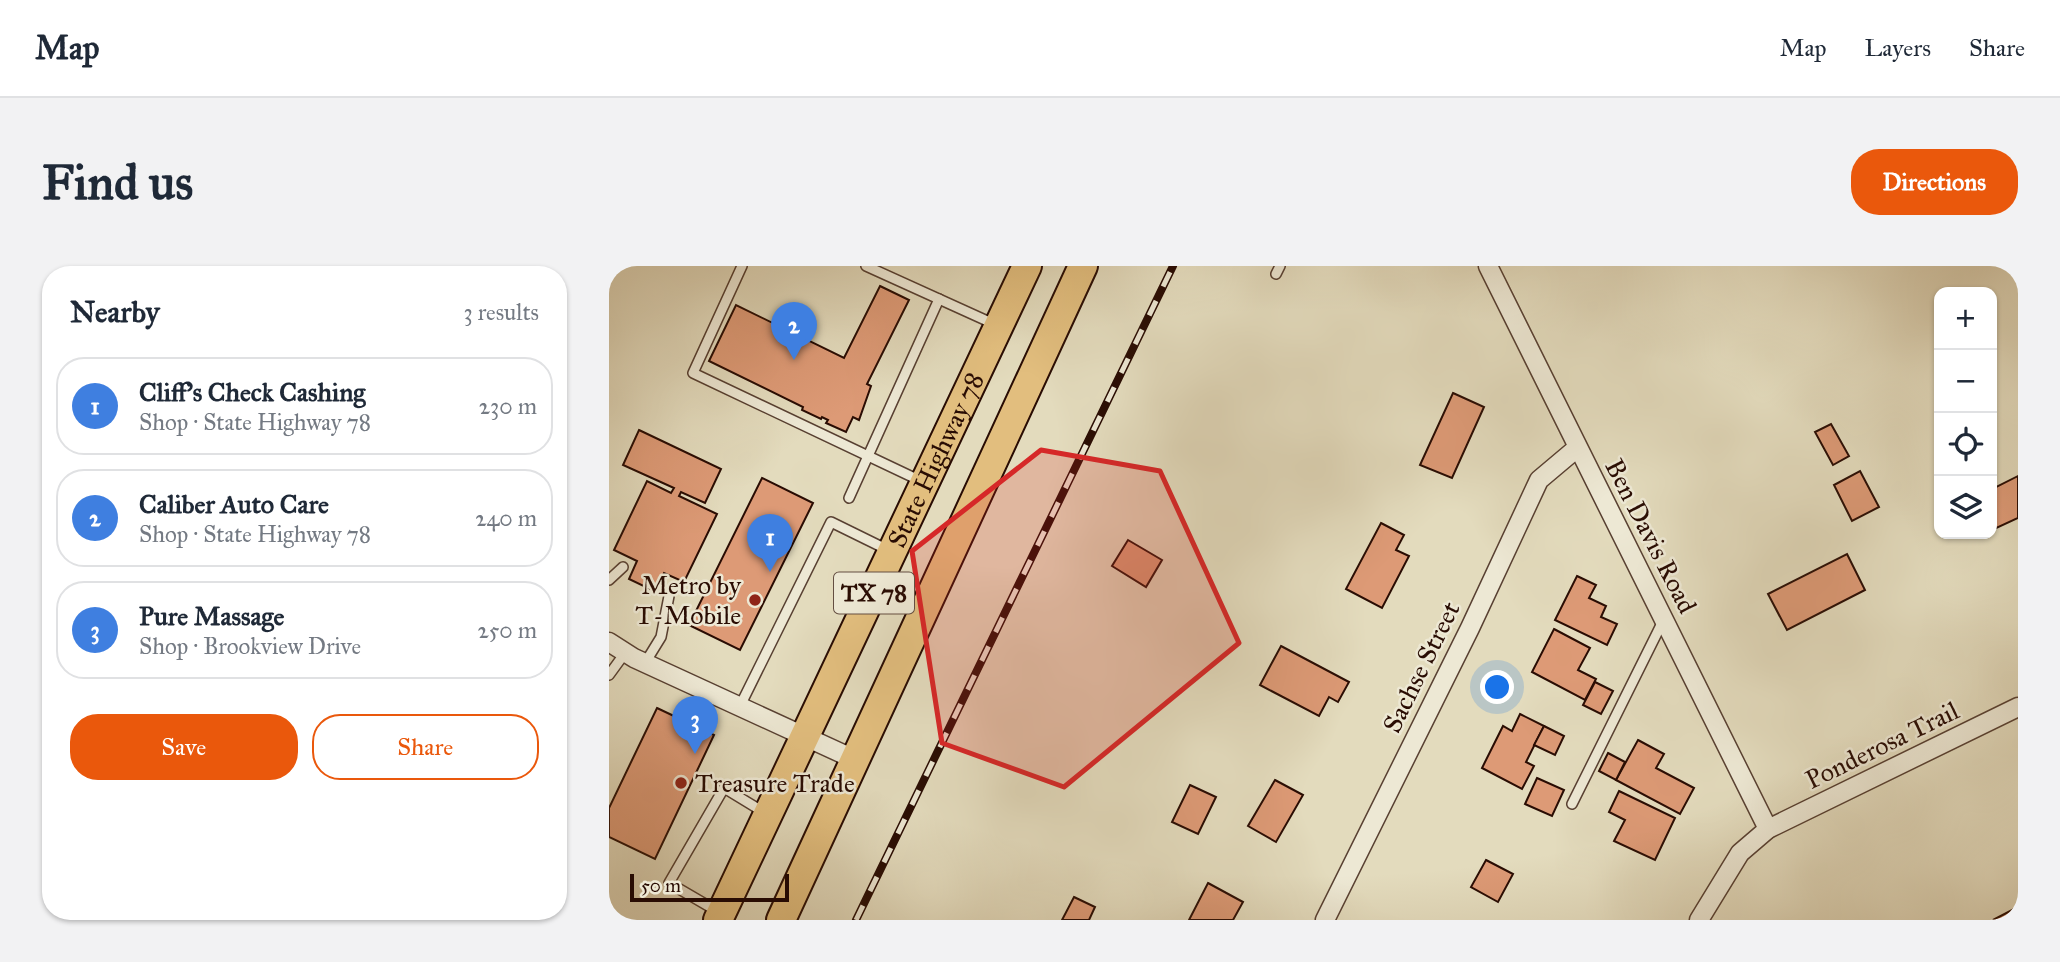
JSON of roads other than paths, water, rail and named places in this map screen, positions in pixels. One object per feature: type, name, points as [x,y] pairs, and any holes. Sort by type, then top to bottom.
[{"type":"main road","name":"State Highway 78","points":[[720,917],[1027,266]]},
{"type":"main road","name":"State Highway 78","points":[[781,920],[1083,266]]},
{"type":"street","name":"Ben Davis Road","points":[[1488,266],[1768,829]]},
{"type":"street","name":"Sachse Street","points":[[1325,920],[1470,628],[1539,480],[1577,449]]},
{"type":"street","points":[[609,642],[645,663],[856,760]]},
{"type":"street","name":"Ponderosa Trail","points":[[1699,920],[1740,852],[1768,829],[2018,707]]},
{"type":"lane","points":[[742,266],[693,373],[926,483]]},
{"type":"lane","points":[[866,266],[999,327]]},
{"type":"lane","points":[[849,498],[939,299]]},
{"type":"lane","points":[[740,706],[831,522],[893,553]]},
{"type":"lane","points":[[609,566],[621,569],[609,580]]},
{"type":"lane","points":[[645,663],[661,637],[669,596]]},
{"type":"lane","points":[[1573,804],[1663,620]]},
{"type":"lane","points":[[609,675],[625,653]]},
{"type":"lane","points":[[720,917],[669,883],[724,788],[769,815]]},
{"type":"railway","points":[[856,920],[1173,266]]},
{"type":"place","name":"Caliber Auto Care","points":[[794,360]]},
{"type":"place","name":"Cliff's Check Cashing","points":[[770,572]]},
{"type":"place","name":"Metro by T-Mobile","points":[[755,600]]},
{"type":"place","name":"Pure Massage","points":[[695,754]]},
{"type":"place","name":"Treasure Trade","points":[[681,783]]}]
